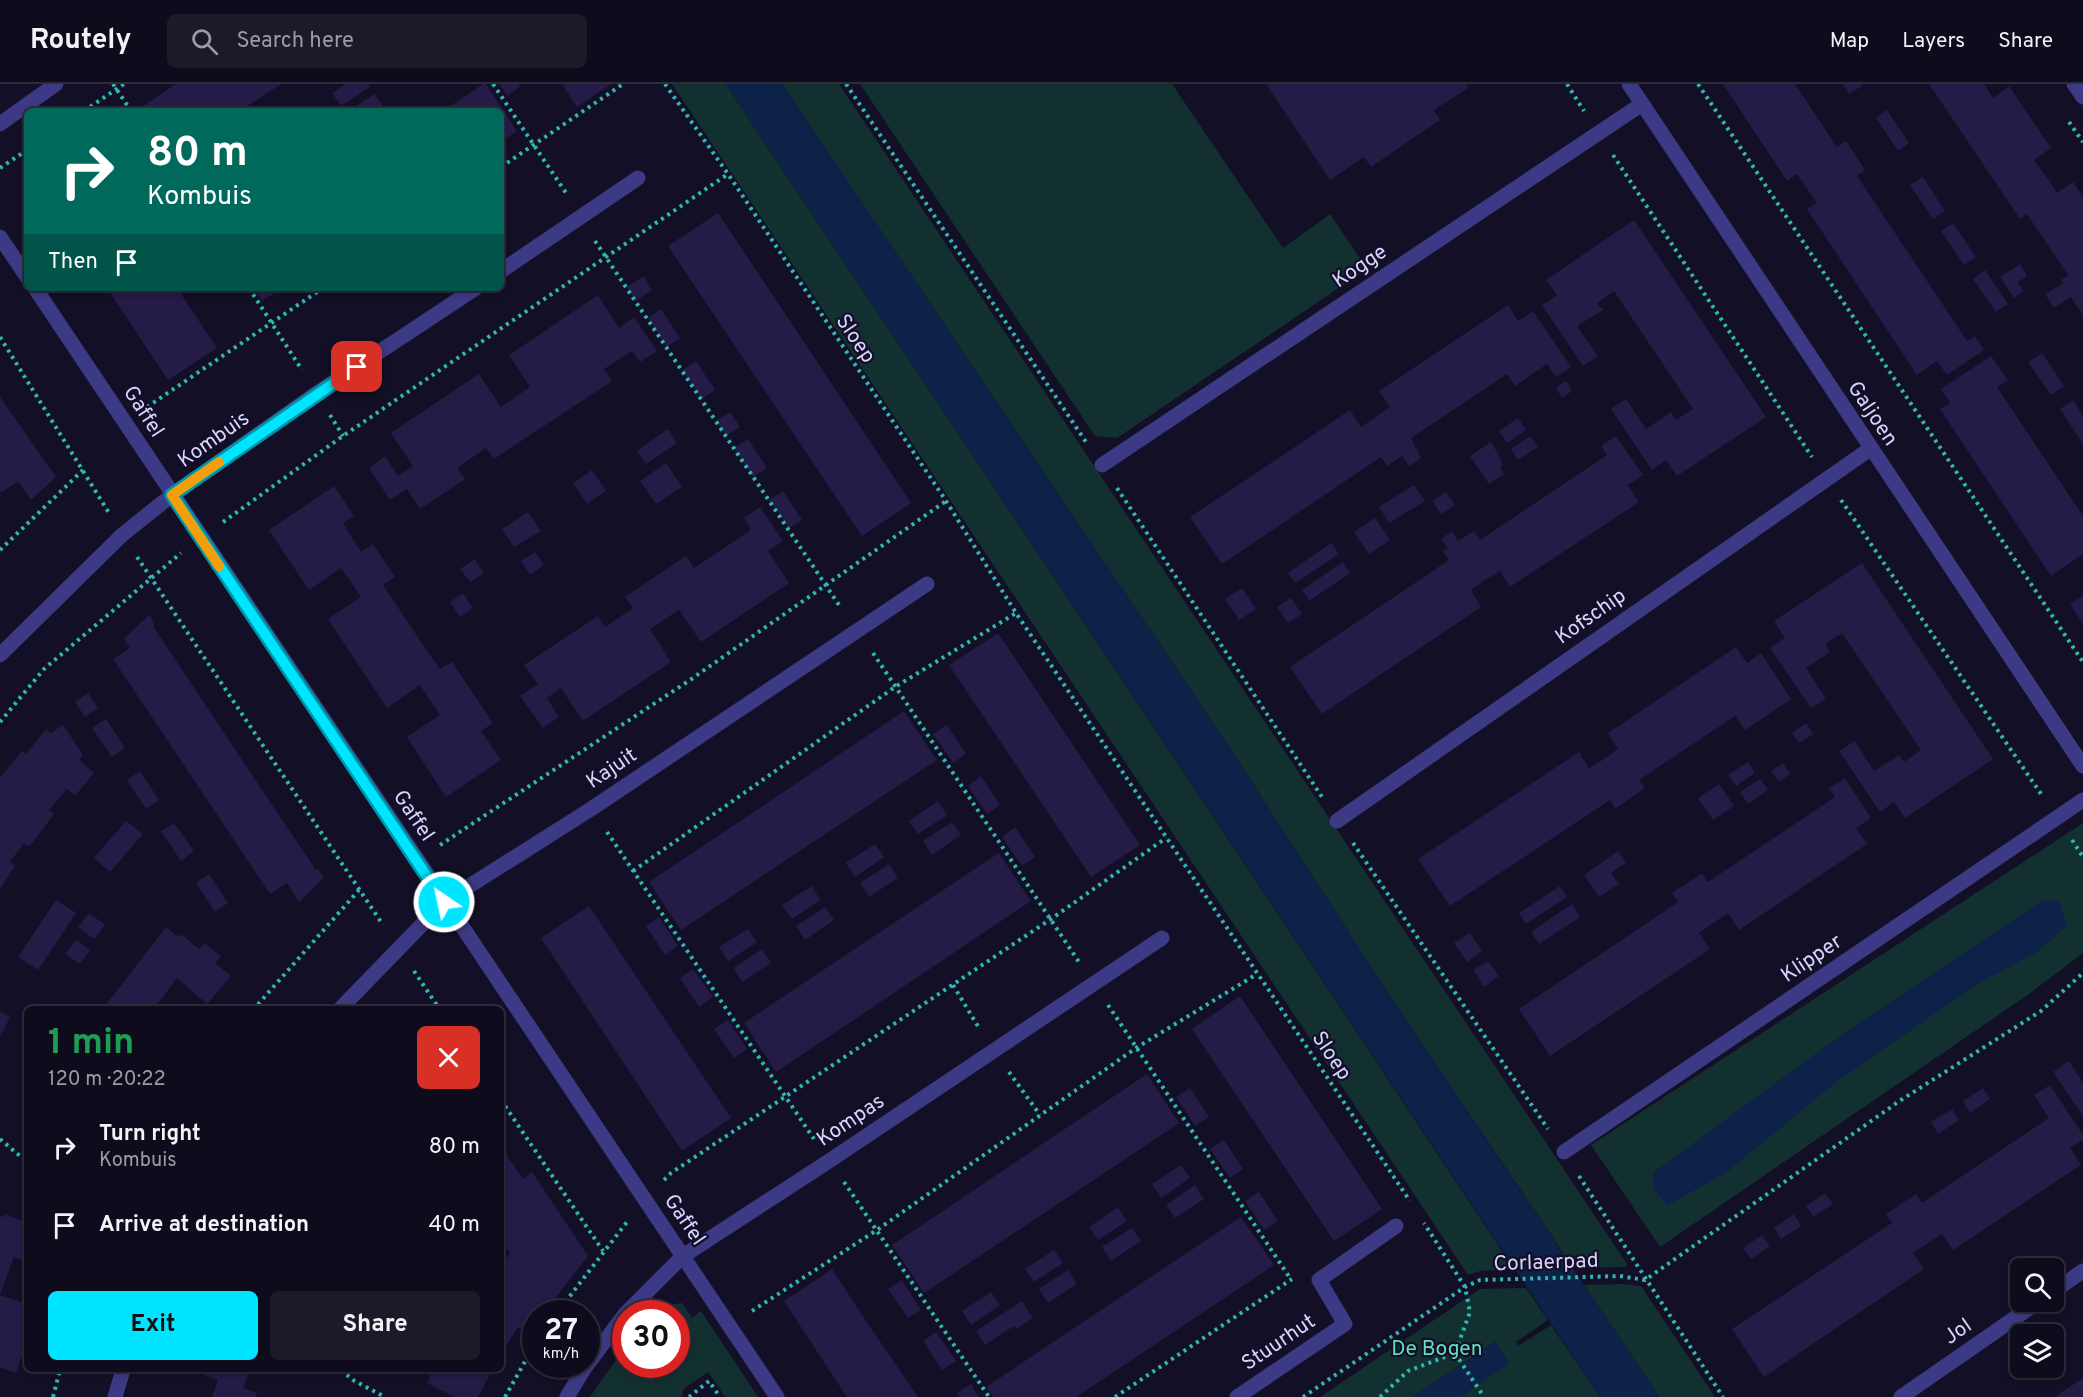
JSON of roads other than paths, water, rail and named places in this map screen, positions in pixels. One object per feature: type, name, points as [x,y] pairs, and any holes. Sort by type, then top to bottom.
[{"type":"street","points":[[0,124],[57,84]]},
{"type":"street","name":"Galjoen","points":[[1629,84],[2083,766]]},
{"type":"street","points":[[2074,84],[2083,97]]},
{"type":"street","name":"Kogge","points":[[1102,465],[1642,104]]},
{"type":"street","points":[[504,269],[638,178]]},
{"type":"street","points":[[0,237],[24,273]]},
{"type":"street","name":"Gaffel","points":[[36,291],[777,1397]]},
{"type":"street","name":"Kombuis","points":[[0,655],[122,535],[172,495],[317,393],[471,291]]},
{"type":"street","name":"Kofschip","points":[[1337,821],[1870,448]]},
{"type":"street","name":"Kajuit","points":[[343,1006],[444,902],[591,809],[927,584]]},
{"type":"street","name":"Klipper","points":[[1564,1152],[2083,800]]},
{"type":"street","name":"Kompas","points":[[567,1397],[584,1369],[625,1314],[682,1256],[829,1161],[1162,938]]},
{"type":"street","name":"Stuurhut","points":[[1237,1397],[1345,1324],[1319,1280],[1396,1226]]},
{"type":"street","points":[[2064,1285],[2083,1271]]},
{"type":"street","name":"Jol","points":[[1901,1397],[2024,1312]]},
{"type":"street","points":[[115,1397],[122,1372]]},
{"type":"water","points":[[726,84],[782,84],[1231,750],[1384,987],[1659,1397],[1600,1397]]},
{"type":"water","points":[[2043,900],[2059,901],[2067,925],[2039,951],[1979,983],[1836,1082],[1727,1172],[1668,1205],[1654,1190],[1653,1173],[1833,1041]]},
{"type":"water","points":[[1495,1342],[1510,1363],[1460,1397],[1413,1397]]},
{"type":"park label","name":"De Bogen","points":[[1437,1349]]}]
